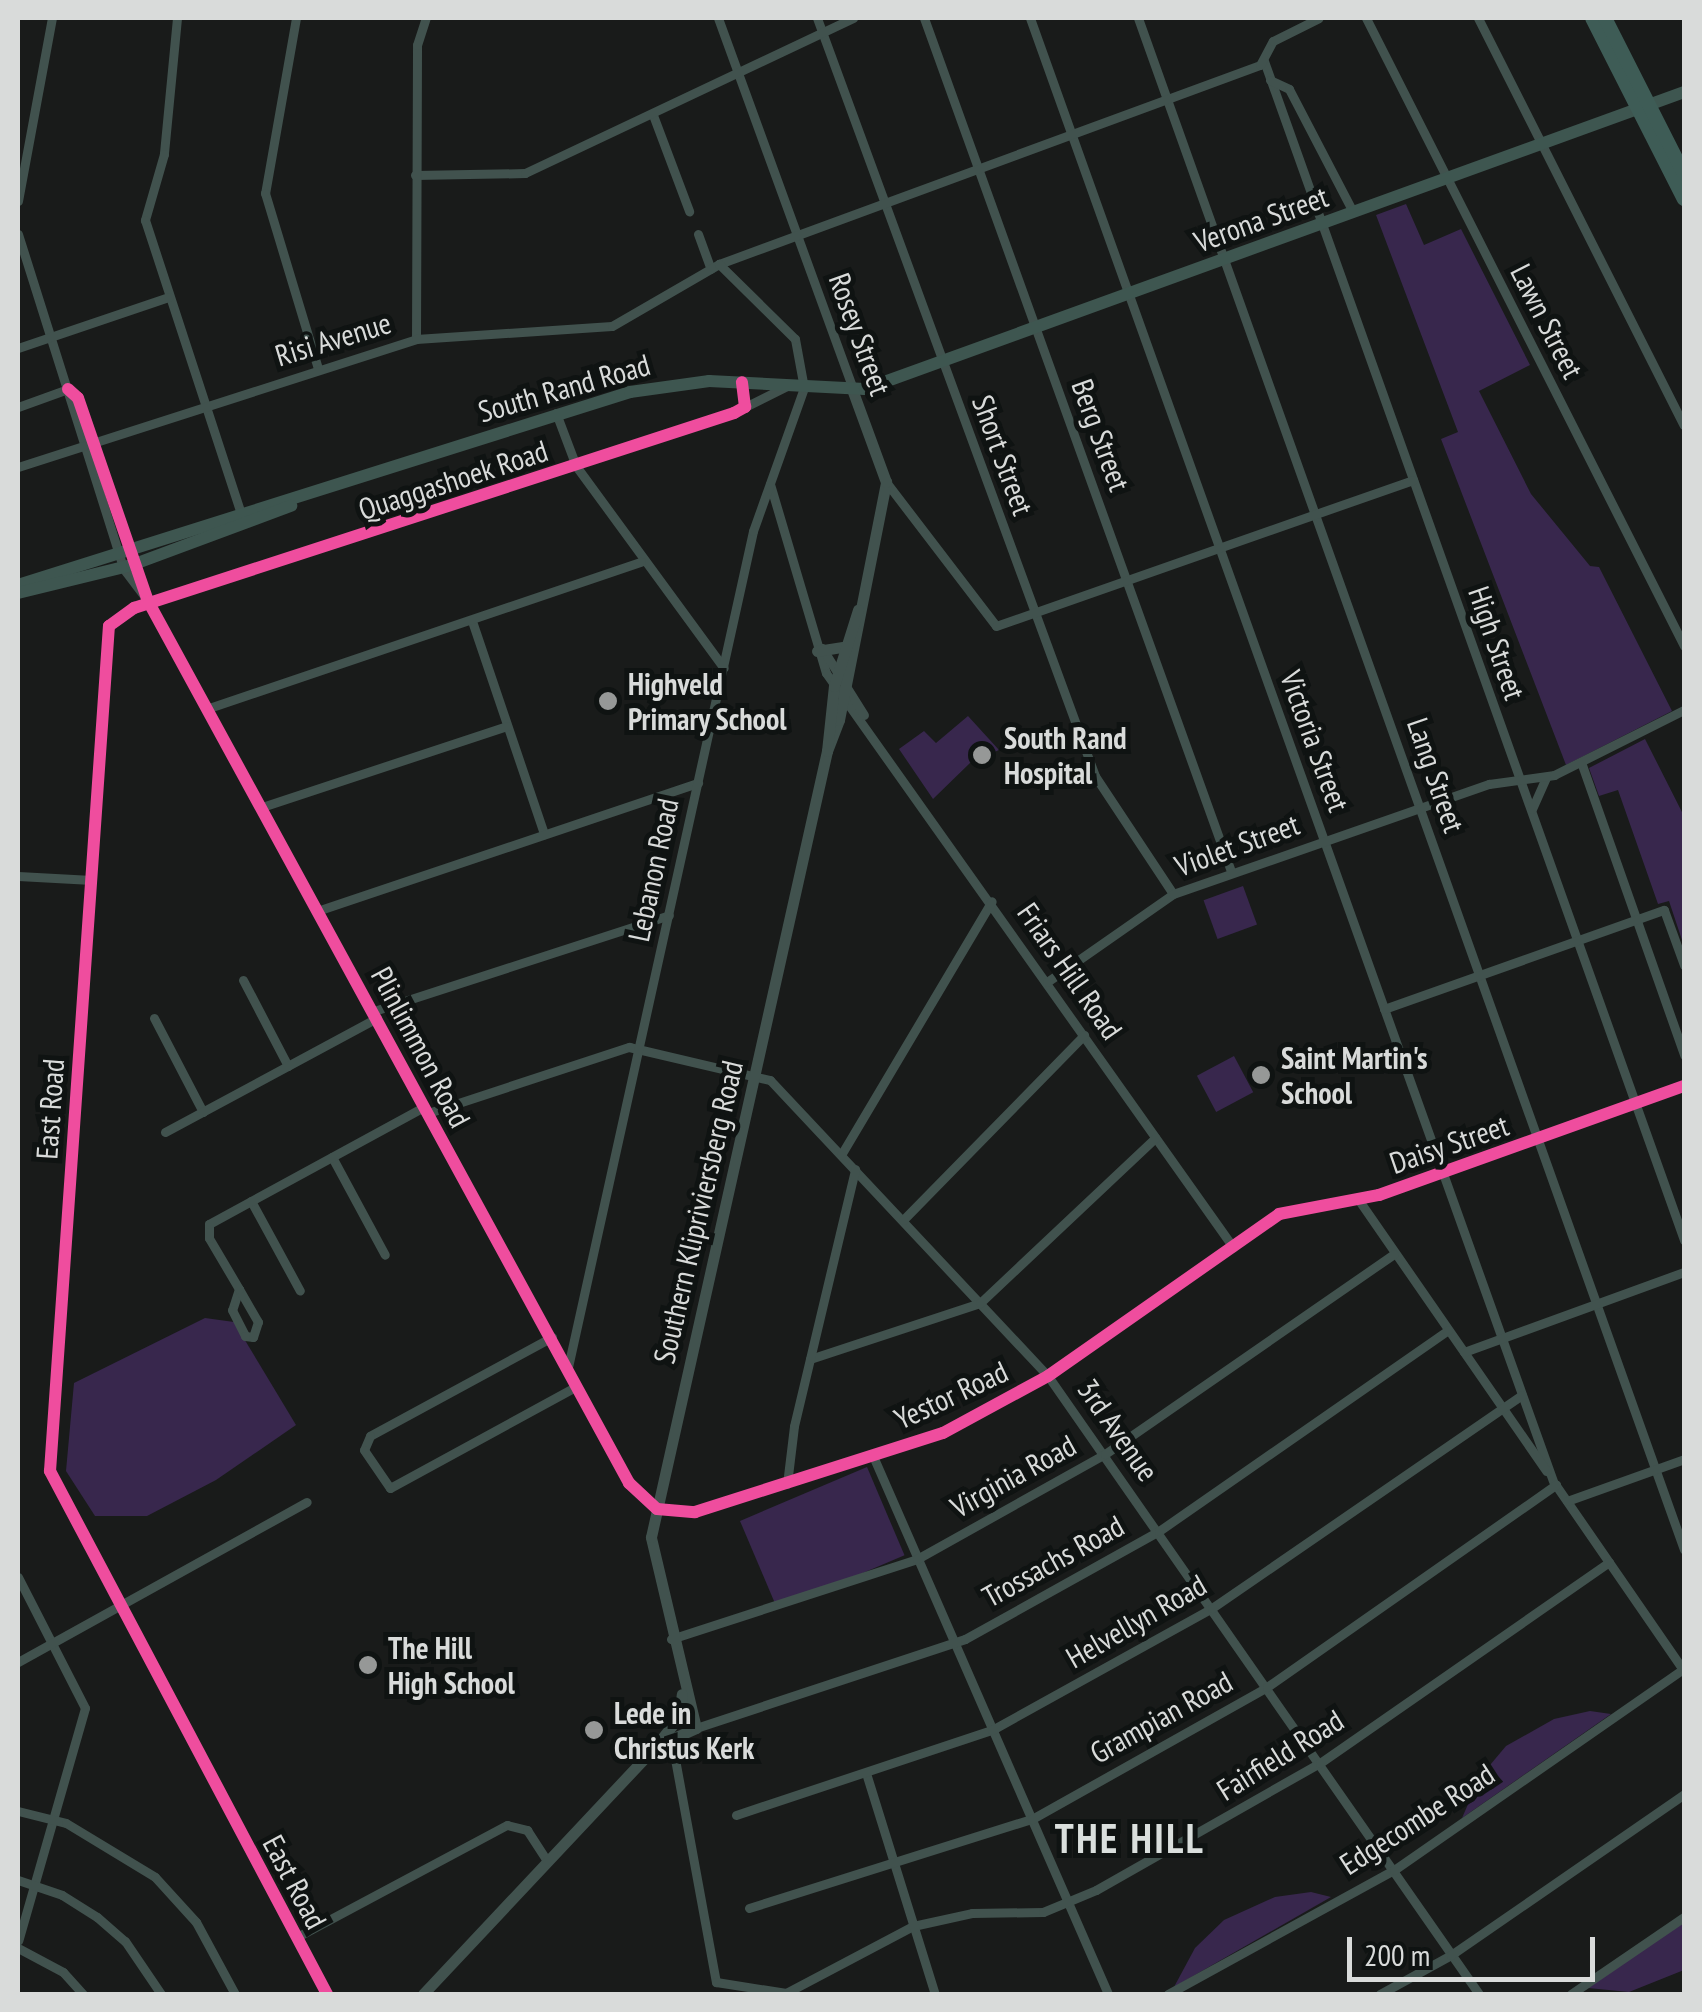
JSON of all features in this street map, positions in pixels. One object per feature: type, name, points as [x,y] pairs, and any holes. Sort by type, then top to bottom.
[{"type":"main road","points":[[1592,18],[1684,174]]},
{"type":"main road","points":[[1605,18],[1684,199]]},
{"type":"main road","name":"Verona Street","points":[[854,392],[1684,92]]},
{"type":"main road","name":"South Rand Road","points":[[18,593],[129,566],[353,479],[556,413],[667,385],[742,382],[854,392]]},
{"type":"main road","name":"South Rand Road","points":[[18,585],[124,550],[243,520]]},
{"type":"street","points":[[18,201],[52,18]]},
{"type":"street","points":[[177,18],[164,154],[145,210],[169,298],[243,520]]},
{"type":"street","points":[[296,18],[264,194],[318,369]]},
{"type":"street","points":[[416,339],[417,45],[426,18]]},
{"type":"street","name":"Rosey Street","points":[[718,18],[886,482],[987,620],[996,626],[1035,615]]},
{"type":"street","name":"Short Street","points":[[817,18],[1101,789],[1173,894]]},
{"type":"street","points":[[415,175],[525,174],[854,18]]},
{"type":"street","name":"Berg Street","points":[[924,18],[1231,871]]},
{"type":"street","name":"Victoria Street","points":[[1030,18],[1555,1483]]},
{"type":"street","name":"Lang Street","points":[[1138,18],[1684,1550]]},
{"type":"street","points":[[1262,63],[1273,40],[1319,18]]},
{"type":"street","name":"Lawn Street","points":[[1366,18],[1684,646]]},
{"type":"street","points":[[1478,18],[1684,425]]},
{"type":"street","name":"Risi Avenue","points":[[18,467],[416,339],[612,326],[715,266],[1262,63]]},
{"type":"street","name":"High Street","points":[[1262,63],[1518,779],[1640,1102],[1684,1240]]},
{"type":"street","points":[[1270,80],[1290,89],[1352,212]]},
{"type":"street","points":[[653,115],[690,211]]},
{"type":"street","points":[[18,234],[68,389],[81,447],[124,550]]},
{"type":"street","points":[[698,234],[715,266],[795,339],[804,388]]},
{"type":"street","points":[[18,348],[169,298]]},
{"type":"street","points":[[742,382],[744,407]]},
{"type":"street","name":"Quaggashoek Road","points":[[150,602],[576,466],[744,407],[788,386]]},
{"type":"street","name":"Lebanon Road","points":[[568,1367],[758,518],[804,388]]},
{"type":"street","points":[[18,407],[68,389]]},
{"type":"street","name":"Plinlimmon Road","points":[[68,389],[78,398],[129,566],[636,1495],[656,1509]]},
{"type":"street","points":[[556,413],[576,466],[641,562],[724,668]]},
{"type":"street","points":[[1035,615],[1413,480]]},
{"type":"street","name":"Friars Hill Road","points":[[769,481],[813,632],[840,686],[1234,1247]]},
{"type":"street","name":"Southern Klipriviersberg Road","points":[[696,1728],[670,1639],[651,1545],[656,1509],[886,482]]},
{"type":"street","points":[[758,518],[780,523]]},
{"type":"street","points":[[209,708],[641,562]]},
{"type":"street","name":"East Road","points":[[150,602],[122,614],[108,631],[50,1471],[117,1607],[327,1994]]},
{"type":"street","name":"Southern Klipriviersberg Road","points":[[840,686],[843,647],[858,610]]},
{"type":"street","points":[[472,620],[544,834]]},
{"type":"street","points":[[820,650],[843,647]]},
{"type":"street","name":"Violet Street","points":[[1047,982],[1173,894],[1422,806],[1518,779],[1546,778],[1684,710]]},
{"type":"street","points":[[833,723],[862,718]]},
{"type":"street","points":[[262,808],[507,726]]},
{"type":"street","points":[[1581,762],[1684,1055]]},
{"type":"street","points":[[1531,812],[1546,778]]},
{"type":"street","points":[[320,910],[698,784]]},
{"type":"street","points":[[18,876],[92,880]]},
{"type":"street","points":[[841,1155],[992,902]]},
{"type":"street","points":[[1384,1008],[1666,910],[1684,965]]},
{"type":"street","points":[[165,1132],[375,1015],[669,915]]},
{"type":"street","points":[[243,980],[288,1066]]},
{"type":"street","points":[[154,1018],[203,1112]]},
{"type":"street","points":[[903,1220],[1084,1034]]},
{"type":"street","points":[[239,1289],[232,1310],[244,1336],[253,1337],[258,1322],[206,1231],[215,1220],[426,1110],[641,1046]]},
{"type":"street","name":"3rd Avenue","points":[[641,1046],[755,1072],[774,1084],[1048,1376],[1480,1994]]},
{"type":"street","name":"Daisy Street","points":[[1234,1247],[1282,1213],[1358,1200],[1684,1086]]},
{"type":"street","points":[[810,1359],[980,1303],[1154,1138]]},
{"type":"street","points":[[332,1157],[386,1256]]},
{"type":"street","points":[[788,1484],[810,1359],[855,1169]]},
{"type":"street","points":[[251,1200],[300,1291]]},
{"type":"street","points":[[1358,1200],[1684,1670]]},
{"type":"street","name":"Yestor Road","points":[[656,1509],[684,1515],[961,1425],[1048,1376],[1234,1247]]},
{"type":"street","name":"Virginia Road","points":[[670,1639],[917,1559],[1105,1454],[1394,1254]]},
{"type":"street","points":[[1464,1352],[1684,1272]]},
{"type":"street","name":"Trossachs Road","points":[[696,1728],[956,1644],[1159,1531],[1448,1330]]},
{"type":"street","points":[[552,1338],[370,1436],[364,1450],[390,1488],[577,1386]]},
{"type":"street","name":"Helvellyn Road","points":[[736,1815],[992,1730],[1212,1608],[1522,1395]]},
{"type":"street","points":[[873,1456],[1108,1994]]},
{"type":"street","points":[[1567,1501],[1684,1459]]},
{"type":"street","name":"Grampian Road","points":[[748,1908],[1032,1818],[1266,1686],[1555,1483]]},
{"type":"street","points":[[18,1662],[306,1502]]},
{"type":"street","name":"Fairfield Road","points":[[675,1758],[718,1984],[786,1993],[913,1926],[1068,1904],[1320,1763],[1609,1562]]},
{"type":"street","points":[[19,1582],[86,1708],[18,1944],[63,1972],[83,1994]]},
{"type":"street","name":"Edgecombe Road","points":[[1168,1994],[1394,1870],[1684,1670]]},
{"type":"street","points":[[423,1994],[656,1746],[679,1716],[682,1684]]},
{"type":"street","points":[[656,1746],[696,1728]]},
{"type":"street","points":[[866,1773],[936,1994]]},
{"type":"street","points":[[1380,1994],[1451,1954],[1684,1794]]},
{"type":"street","points":[[18,1811],[53,1819],[110,1844],[155,1876],[196,1922],[234,1994]]},
{"type":"street","points":[[297,1937],[510,1824],[527,1830],[548,1862]]},
{"type":"street","points":[[18,1880],[35,1884],[86,1910],[124,1941],[161,1994]]},
{"type":"street","points":[[1571,1994],[1684,1917]]},
{"type":"shaded area","points":[[1406,204],[1424,245],[1461,229],[1530,365],[1479,391],[1531,494],[1590,566],[1599,567],[1672,711],[1566,765],[1441,439],[1458,432],[1376,215]]},
{"type":"shaded area","points":[[968,716],[999,750],[970,763],[933,799],[899,749],[924,731],[936,743]]},
{"type":"shaded area","points":[[1645,739],[1684,816],[1684,946],[1669,901],[1658,904],[1618,790],[1599,796],[1589,768]]},
{"type":"shaded area","points":[[1243,886],[1257,925],[1218,939],[1204,900]]},
{"type":"shaded area","points":[[1234,1056],[1253,1092],[1216,1112],[1197,1076]]},
{"type":"shaded area","points":[[205,1318],[234,1322],[296,1425],[216,1480],[147,1516],[95,1516],[66,1471],[74,1383]]},
{"type":"shaded area","points":[[867,1467],[905,1555],[777,1609],[740,1521]]},
{"type":"shaded area","points":[[1590,1711],[1611,1714],[1462,1818],[1480,1777],[1506,1746],[1554,1719]]},
{"type":"shaded area","points":[[1311,1892],[1331,1897],[1174,1987],[1195,1948],[1224,1920],[1275,1897]]},
{"type":"shaded area","points":[[1684,1921],[1684,1970],[1629,1992],[1588,1988]]},
{"type":"cycle path","points":[[327,1994],[50,1471],[109,626],[134,608],[734,413],[745,407],[742,382]]},
{"type":"cycle path","points":[[68,389],[78,398],[148,601],[629,1483],[657,1509],[695,1512],[943,1433],[1048,1376],[1279,1214],[1379,1195],[1684,1086]]},
{"type":"place","name":"Highveld Primary School","points":[[608,701]]},
{"type":"place","name":"South Rand Hospital","points":[[982,755]]},
{"type":"place","name":"Saint Martin's School","points":[[1261,1075]]},
{"type":"place","name":"The Hill High School","points":[[368,1665]]},
{"type":"place","name":"Lede in Christus Kerk","points":[[594,1730]]},
{"type":"district","name":"THE HILL","points":[[1130,1838]]}]
